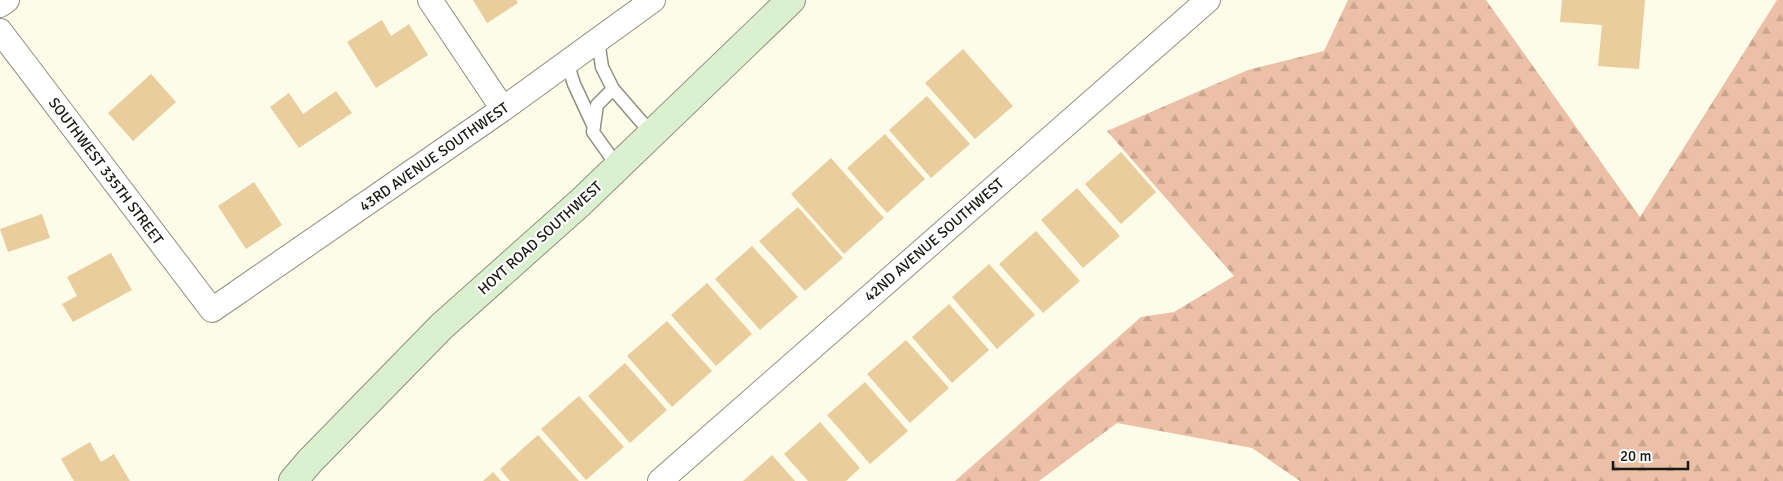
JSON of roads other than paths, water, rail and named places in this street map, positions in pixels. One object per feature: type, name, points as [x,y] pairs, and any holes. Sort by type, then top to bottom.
[{"type":"main road","name":"HOYT ROAD SOUTHWEST","points":[[293,481],[310,461],[442,326],[581,202],[791,0]]},
{"type":"street","points":[[0,5],[7,0]]},
{"type":"street","points":[[430,0],[503,109]]},
{"type":"street","name":"43RD AVENUE SOUTHWEST","points":[[212,310],[503,109],[653,0]]},
{"type":"street","name":"42ND AVENUE SOUTHWEST","points":[[660,481],[1208,0]]},
{"type":"street","name":"SOUTHWEST 335TH STREET","points":[[0,31],[212,310]]},
{"type":"lane","points":[[598,40],[602,67],[613,89],[652,134]]},
{"type":"lane","points":[[567,62],[594,132],[618,167]]},
{"type":"lane","points":[[594,128],[598,104],[613,89]]}]
